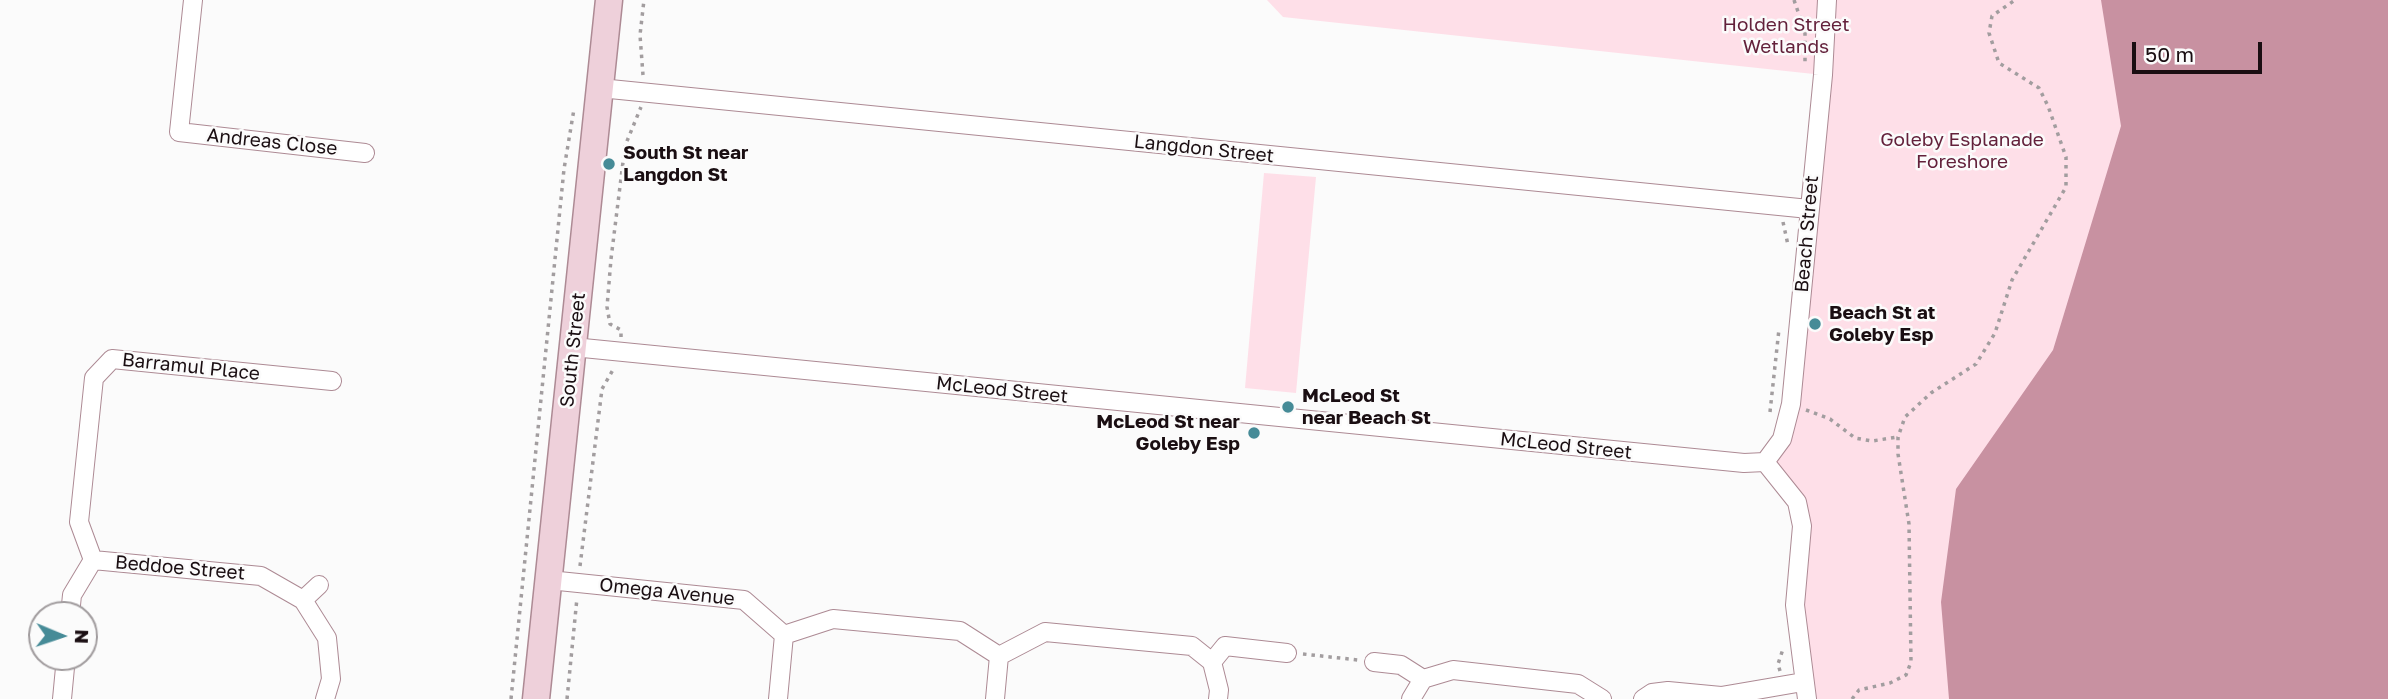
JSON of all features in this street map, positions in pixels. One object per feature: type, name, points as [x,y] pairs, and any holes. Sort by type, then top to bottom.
[{"type":"street","name":"Andreas Close","points":[[193,0],[179,132],[365,153]]},
{"type":"street","name":"South Street","points":[[536,699],[609,0]]},
{"type":"street","name":"Beach Street","points":[[1765,462],[1782,439],[1791,404],[1823,75],[1827,0]]},
{"type":"street","name":"Langdon Street","points":[[600,88],[1809,209]]},
{"type":"street","name":"McLeod Street","points":[[573,347],[1744,463],[1765,462]]},
{"type":"street","name":"Barramul Place","points":[[93,560],[79,522],[94,378],[112,359],[332,382]]},
{"type":"street","points":[[1643,699],[1652,693],[1668,691],[1721,696],[1805,690],[1795,605],[1802,526],[1797,502],[1765,462]]},
{"type":"street","points":[[71,601],[72,595],[93,560]]},
{"type":"street","name":"Beddoe Street","points":[[93,560],[261,576],[303,600],[327,638],[331,679],[325,699]]},
{"type":"street","name":"Omega Avenue","points":[[549,580],[744,600],[784,635]]},
{"type":"street","points":[[303,600],[319,585]]},
{"type":"street","points":[[778,699],[784,635],[833,619],[960,631],[999,656]]},
{"type":"street","points":[[999,656],[1045,632],[1192,646],[1212,662],[1219,690],[1218,699]]},
{"type":"street","points":[[1212,662],[1225,646],[1287,653]]},
{"type":"street","points":[[995,699],[999,656]]},
{"type":"street","points":[[1374,662],[1401,665],[1423,679]]},
{"type":"street","points":[[1411,699],[1423,679],[1453,670],[1578,684],[1602,699]]},
{"type":"street","points":[[62,699],[65,671]]},
{"type":"path","points":[[1852,699],[1859,690],[1890,683],[1906,675],[1911,662],[1909,524],[1898,454],[1898,437],[1905,417],[1931,393],[1976,365],[1995,333],[2012,280],[2066,187],[2066,157],[2039,88],[1999,63],[1989,33],[1992,16],[2015,0]]},
{"type":"path","points":[[510,699],[565,169],[575,104]]},
{"type":"path","points":[[1791,404],[1830,419],[1855,438],[1872,441],[1898,437]]},
{"type":"path","points":[[1287,653],[1374,662]]},
{"type":"green space","points":[[1267,0],[2388,0],[2388,699],[1807,699],[1803,682],[1802,526],[1765,462],[1782,439],[1823,75],[1283,17]]},
{"type":"green space","points":[[1264,173],[1316,177],[1296,393],[1245,388]]},
{"type":"shaded area","points":[[2101,0],[2388,0],[2388,699],[1949,699],[1941,602],[1956,489],[2053,350],[2121,126]]},
{"type":"place","name":"South St near Langdon St","points":[[609,164]]},
{"type":"place","name":"Beach St at Goleby Esp","points":[[1815,324]]},
{"type":"place","name":"McLeod St near Beach St","points":[[1288,407]]},
{"type":"place","name":"McLeod St near Goleby Esp","points":[[1254,433]]},
{"type":"park label","name":"Holden Street Wetlands","points":[[1786,36]]},
{"type":"park label","name":"Goleby Esplanade Foreshore","points":[[1962,151]]}]
